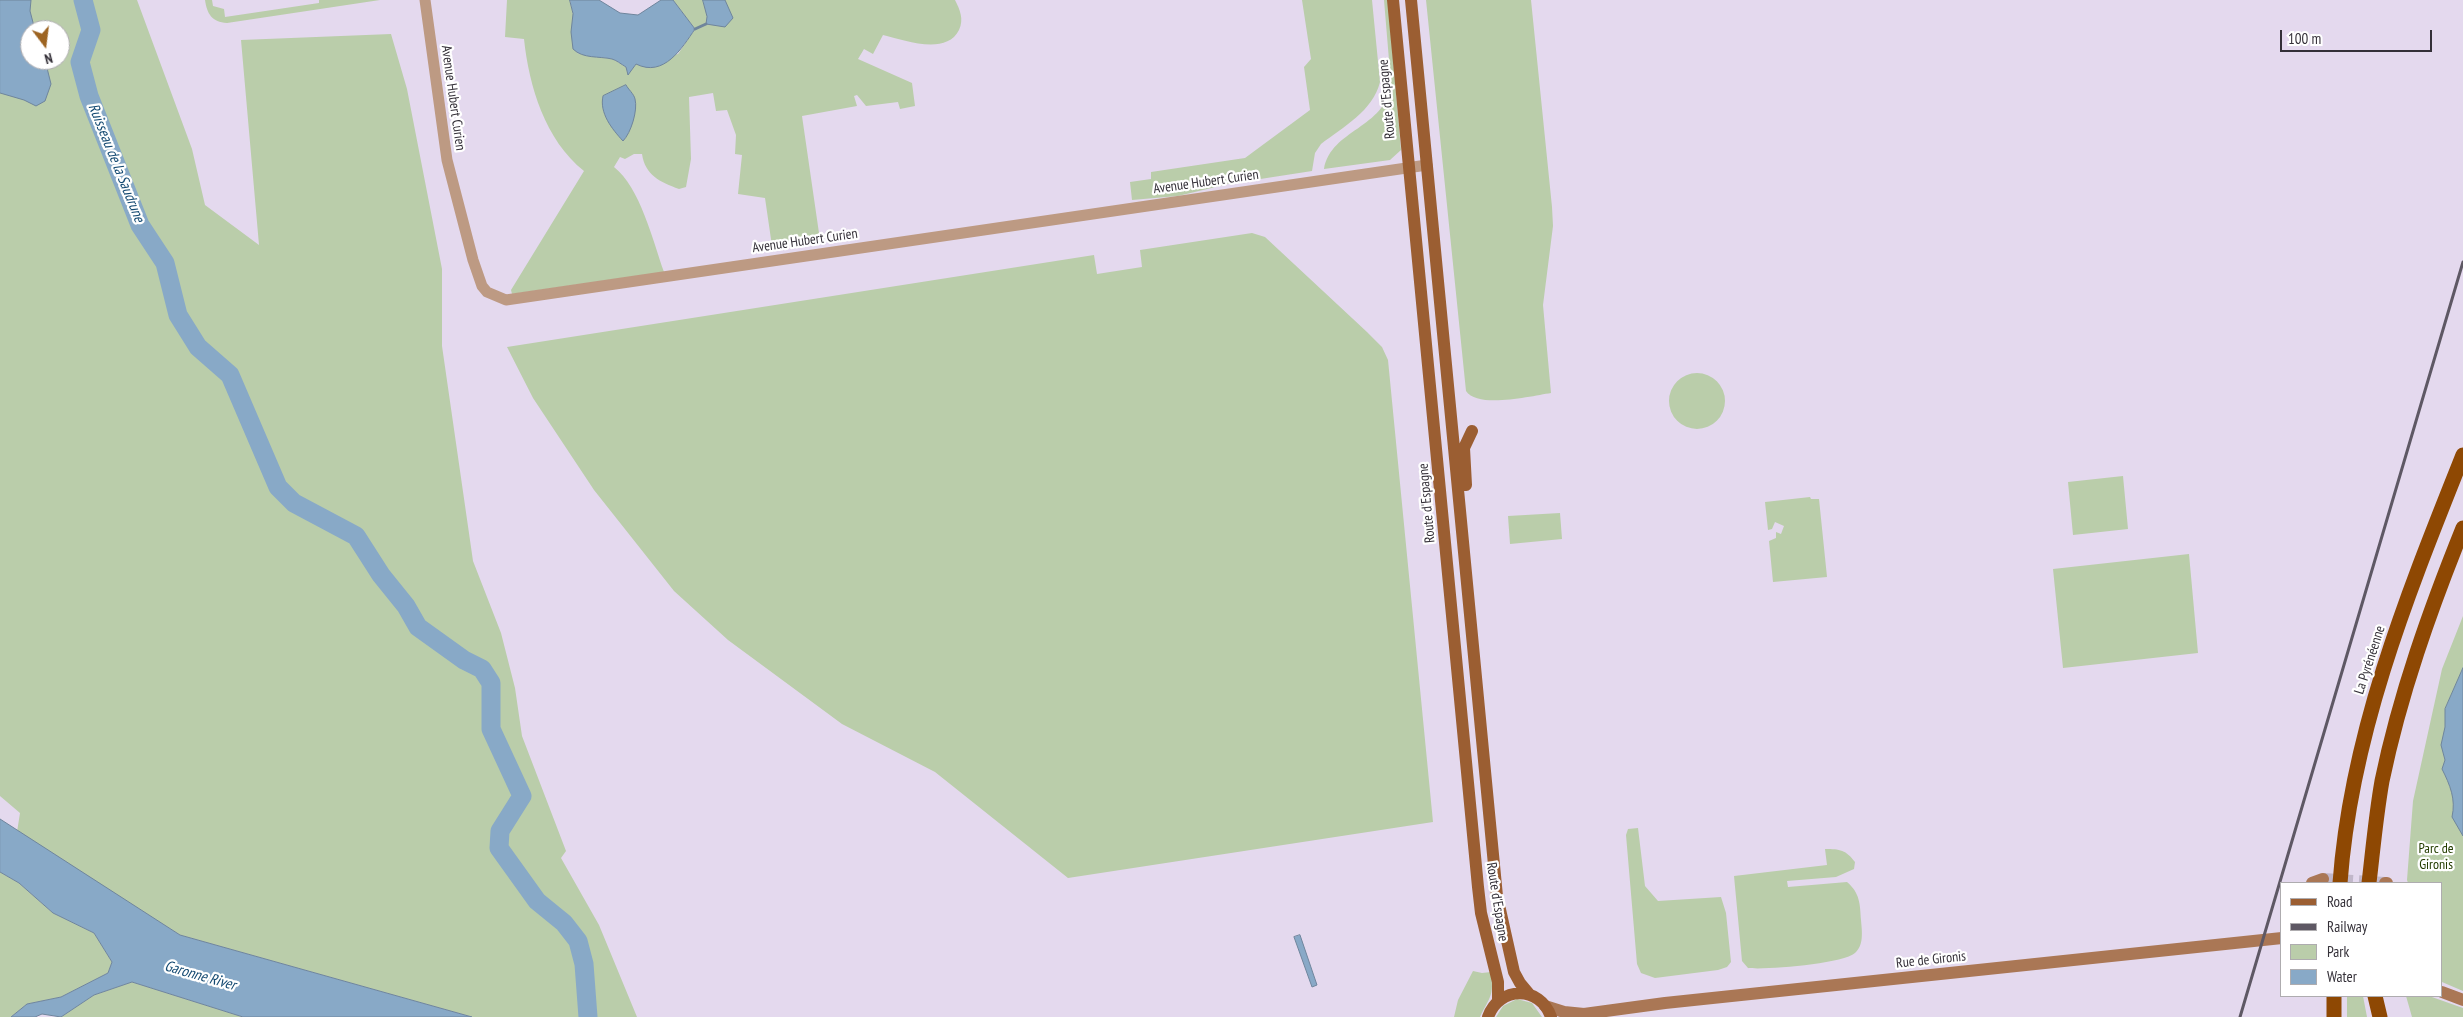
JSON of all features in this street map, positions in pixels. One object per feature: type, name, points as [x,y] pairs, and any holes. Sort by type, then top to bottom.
[{"type":"highway","name":"La Pyrénéenne","points":[[2340,882],[2355,776],[2372,708],[2416,574],[2463,455]]},
{"type":"highway","points":[[2369,882],[2381,789],[2400,708],[2416,651],[2463,528]]},
{"type":"highway","points":[[2334,997],[2334,1017]]},
{"type":"highway","points":[[2375,997],[2380,1017]]},
{"type":"main road","name":"Route d'Espagne","points":[[1393,0],[1478,887],[1481,913],[1498,982],[1498,1001]]},
{"type":"main road","name":"Route d'Espagne","points":[[1411,0],[1499,909],[1514,972],[1530,995],[1548,1011]]},
{"type":"main road","points":[[1464,540],[1467,494],[1464,448],[1472,431]]},
{"type":"main road","points":[[1488,1017],[1498,1001],[1517,993],[1530,995]]},
{"type":"street","name":"Avenue Hubert Curien","points":[[424,0],[447,160],[478,277],[487,292],[499,298],[525,297],[1427,165]]},
{"type":"street","name":"Rue de Gironis","points":[[1548,1011],[1579,1015],[1798,988],[2280,938]]},
{"type":"street","points":[[2443,992],[2463,1000]]},
{"type":"green space","points":[[0,0],[137,0],[192,149],[205,205],[259,245],[241,40],[391,34],[407,89],[442,269],[442,346],[473,561],[501,633],[515,688],[522,736],[566,851],[561,858],[599,925],[637,1017],[472,1017],[180,935],[17,832],[20,813],[0,796]]},
{"type":"green space","points":[[205,0],[212,0],[213,6],[224,9],[225,17],[319,3],[319,0],[380,0],[227,23],[218,21],[211,16]]},
{"type":"green space","points":[[507,0],[570,0],[577,53],[613,59],[626,67],[628,74],[636,64],[678,54],[695,29],[673,0],[955,0],[960,11],[961,22],[959,30],[953,38],[935,44],[924,44],[883,35],[873,54],[864,49],[858,59],[912,83],[915,106],[900,109],[898,102],[866,106],[857,95],[854,96],[857,106],[802,116],[820,240],[772,246],[765,198],[738,194],[742,155],[735,154],[736,135],[727,110],[716,111],[713,93],[689,97],[691,159],[686,187],[679,189],[654,177],[646,167],[642,154],[634,154],[625,159],[620,157],[614,167],[631,187],[645,215],[664,272],[512,294],[511,290],[584,171],[559,144],[541,111],[530,75],[524,39],[505,37]]},
{"type":"green space","points":[[1302,0],[1372,0],[1380,82],[1371,102],[1356,118],[1321,144],[1315,153],[1312,171],[1228,184],[1178,196],[1132,200],[1130,182],[1151,179],[1151,172],[1245,158],[1310,110],[1304,67],[1311,59]]},
{"type":"green space","points":[[1384,0],[1388,0],[1401,150],[1390,160],[1324,169],[1329,156],[1337,145],[1379,111],[1387,99],[1391,84]]},
{"type":"green space","points":[[1426,0],[1531,0],[1553,226],[1543,305],[1551,393],[1493,400],[1472,396],[1466,391]]},
{"type":"green space","points":[[1252,233],[1265,237],[1367,332],[1382,347],[1388,360],[1433,822],[1068,878],[935,772],[842,724],[728,640],[674,591],[594,490],[533,398],[507,347],[1094,255],[1097,274],[1142,267],[1140,250]]},
{"type":"green space","points":[[1697,373],[1712,378],[1720,386],[1725,401],[1720,416],[1712,424],[1697,429],[1682,424],[1674,416],[1669,401],[1674,386],[1682,378]]},
{"type":"green space","points":[[2123,476],[2128,529],[2073,535],[2068,482]]},
{"type":"green space","points":[[1810,497],[1811,499],[1819,499],[1827,577],[1773,582],[1769,541],[1776,538],[1776,532],[1781,534],[1784,526],[1775,522],[1772,529],[1768,530],[1765,502]]},
{"type":"green space","points":[[1560,513],[1562,539],[1510,544],[1508,516]]},
{"type":"green space","points":[[2189,554],[2198,653],[2063,668],[2053,569]]},
{"type":"green space","name":"Parc de Gironis","points":[[2463,616],[2463,991],[2443,982],[2443,882],[2408,882],[2407,880],[2413,801],[2442,669]]},
{"type":"green space","points":[[1638,828],[1645,886],[1658,901],[1721,897],[1726,913],[1731,962],[1727,967],[1718,970],[1655,978],[1641,973],[1637,964],[1626,835],[1628,829]]},
{"type":"green space","points":[[1825,849],[1839,850],[1849,855],[1855,862],[1854,869],[1836,877],[1787,881],[1788,887],[1847,882],[1855,890],[1860,904],[1862,934],[1858,950],[1847,957],[1820,963],[1786,967],[1748,968],[1742,961],[1734,876],[1827,865]]},
{"type":"green space","points":[[0,872],[19,883],[53,913],[94,933],[112,962],[108,973],[61,997],[27,1004],[11,1017],[0,1017]]},
{"type":"green space","points":[[1473,971],[1491,972],[1492,987],[1490,996],[1480,1017],[1454,1017],[1458,1000]]},
{"type":"green space","points":[[132,982],[243,1017],[61,1017],[94,995]]},
{"type":"green space","points":[[2347,997],[2363,997],[2367,1017],[2347,1017]]},
{"type":"green space","points":[[2406,997],[2432,997],[2463,1008],[2463,1017],[2412,1017]]},
{"type":"green space","points":[[1517,999],[1532,1003],[1542,1017],[1496,1017],[1503,1006]]},
{"type":"water","points":[[0,0],[31,0],[30,11],[32,20],[20,20],[20,70],[48,70],[51,84],[45,101],[36,106],[24,100],[0,93]]},
{"type":"water","points":[[570,0],[599,0],[620,13],[638,15],[661,0],[673,0],[695,29],[678,52],[664,64],[646,67],[636,64],[628,75],[626,67],[615,60],[586,56],[573,49],[571,32],[573,14]]},
{"type":"water","points":[[703,0],[725,0],[733,18],[725,27],[706,24],[707,17]]},
{"type":"water","points":[[626,85],[634,97],[636,109],[631,127],[623,141],[607,120],[602,102],[603,96]]},
{"type":"water","points":[[2463,668],[2463,836],[2452,817],[2453,798],[2442,769],[2445,760],[2441,745],[2445,727],[2445,709]]},
{"type":"water","name":"Garonne River","points":[[0,819],[180,935],[472,1017],[243,1017],[132,982],[94,995],[61,1017],[42,1014],[35,1017],[11,1017],[27,1004],[61,997],[108,973],[112,962],[94,933],[53,913],[19,883],[0,872]]},
{"type":"water","points":[[1300,935],[1317,985],[1312,987],[1294,937]]},
{"type":"waterway","name":"Ruisseau de la Saudrune","points":[[83,0],[91,30],[80,62],[89,96],[140,225],[165,263],[178,315],[198,347],[230,375],[278,487],[294,503],[356,536],[381,575],[406,606],[418,627],[464,660],[482,669],[491,683],[491,729],[522,796],[500,831],[499,848],[537,901],[564,923],[578,941],[584,964],[588,1017]]},
{"type":"waterway","points":[[695,29],[706,24]]},
{"type":"tunnel","points":[[2323,879],[2370,882]]},
{"type":"railway","points":[[2240,1017],[2463,262]]}]
